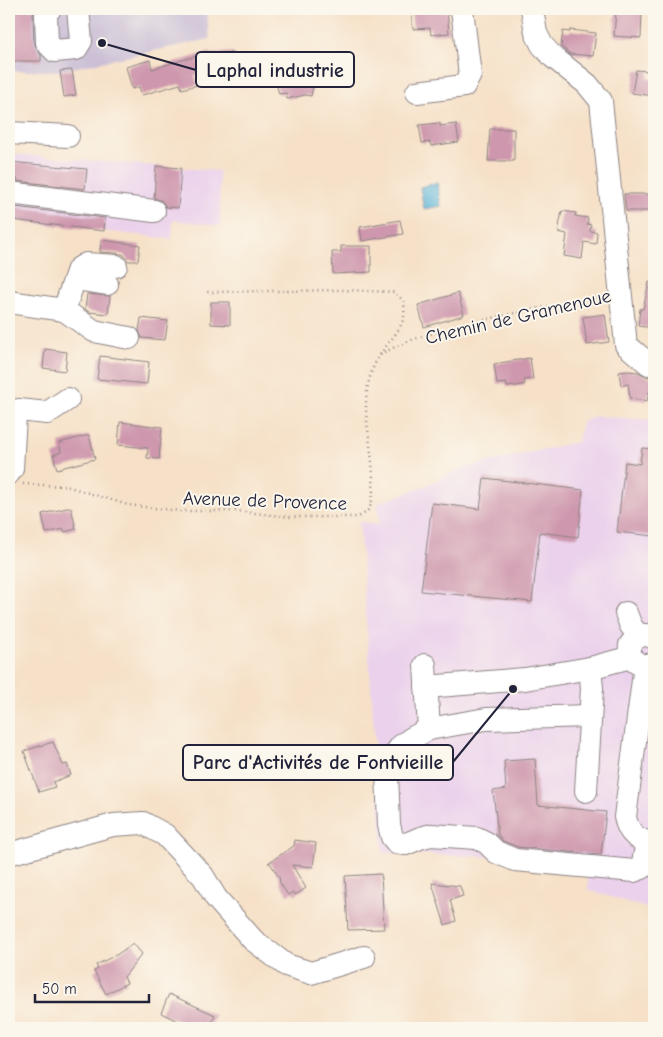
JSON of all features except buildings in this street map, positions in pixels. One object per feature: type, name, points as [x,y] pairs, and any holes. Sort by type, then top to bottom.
[{"type":"street","points":[[50,9],[46,14],[47,43],[55,51],[76,49],[81,41],[78,9]]},
{"type":"street","points":[[418,92],[464,86],[470,75],[462,9]]},
{"type":"street","name":"Chemin de Gramenoue","points":[[532,9],[536,33],[542,45],[553,57],[587,84],[601,101],[620,294]]},
{"type":"street","points":[[9,133],[68,136]]},
{"type":"street","points":[[9,193],[154,211]]},
{"type":"street","points":[[64,310],[75,279],[112,275]]},
{"type":"street","points":[[620,294],[626,345],[649,364],[654,364]]},
{"type":"street","points":[[9,302],[64,310],[94,331],[128,338]]},
{"type":"street","points":[[13,479],[15,415],[19,410],[47,413],[68,399]]},
{"type":"street","points":[[590,716],[486,720],[429,729],[412,738],[401,746],[392,758],[388,772],[389,825],[392,837],[397,843],[406,844],[431,835],[477,838],[487,843],[496,852],[515,860],[634,871],[642,868],[651,843],[638,839],[627,826],[625,817],[643,661],[630,645],[646,637],[631,626],[626,613]]},
{"type":"street","points":[[429,729],[426,676],[525,679],[643,661]]},
{"type":"street","points":[[586,791],[592,688],[590,668]]},
{"type":"street","points":[[9,854],[112,825],[143,823],[165,835],[203,876],[216,898],[252,940],[286,965],[311,973],[364,957]]},
{"type":"path","name":"Avenue de Provence","points":[[13,479],[66,486],[128,505],[180,511],[235,511],[291,517],[357,518],[363,515],[369,509],[372,499],[373,479],[366,406],[369,380],[379,356],[396,333],[404,316],[404,301],[394,292],[344,290],[205,292]]},
{"type":"path","name":"Chemin de Gramenoue","points":[[379,356],[394,346],[426,335],[477,322],[620,294]]},
{"type":"shaded area","points":[[9,9],[206,9],[210,39],[59,71],[9,71]]},
{"type":"shaded area","points":[[9,154],[219,171],[220,226],[173,220],[172,239],[9,220]]},
{"type":"shaded area","points":[[595,416],[654,420],[654,979],[650,909],[588,890],[588,874],[497,857],[383,853],[359,521],[379,525],[378,503],[418,489],[462,468],[577,442],[582,423]]},
{"type":"water","points":[[437,183],[441,206],[424,209],[420,187]]},
{"type":"place","name":"Laphal industrie","points":[[102,43]]},
{"type":"place","name":"Parc d'Activités de Fontvieille","points":[[513,689]]}]
